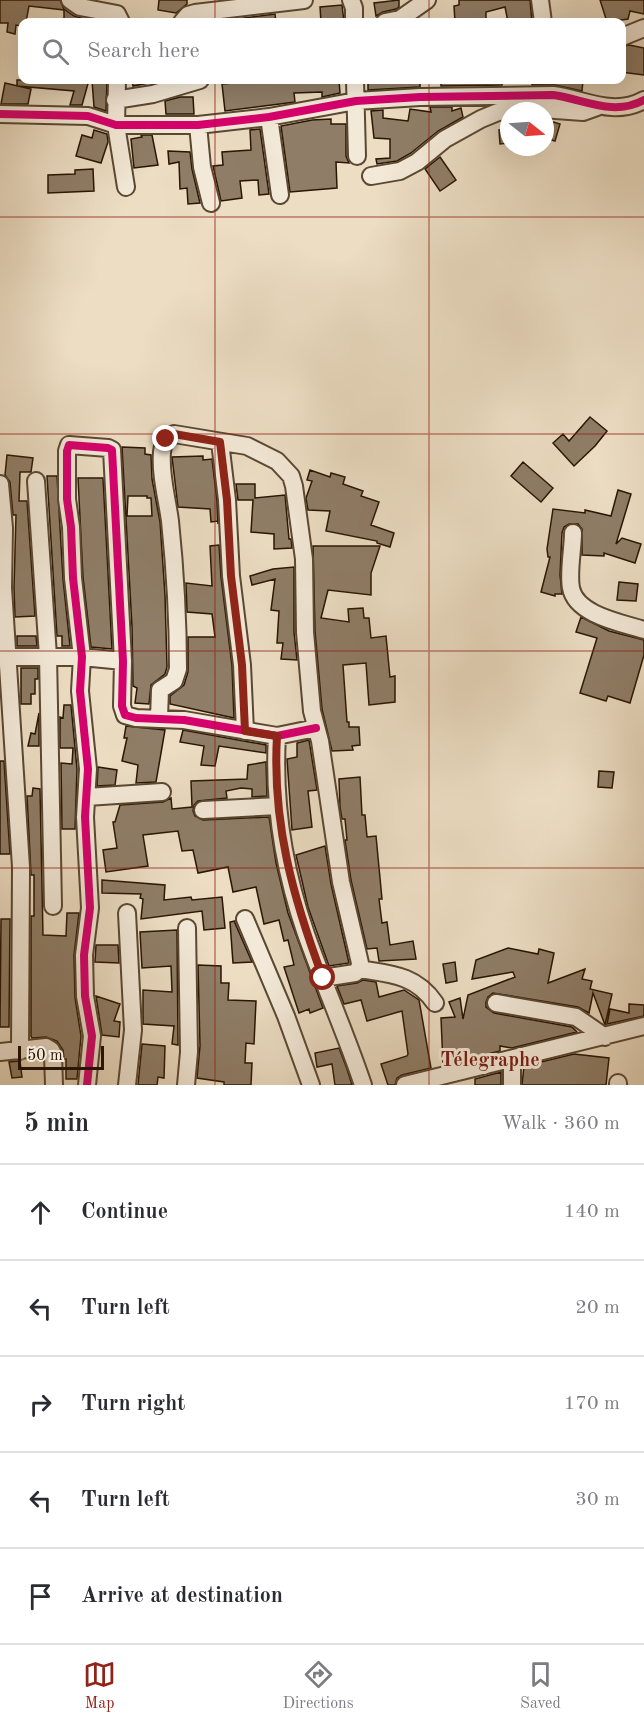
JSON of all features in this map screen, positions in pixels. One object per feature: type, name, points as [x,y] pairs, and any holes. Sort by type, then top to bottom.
[{"type":"street","points":[[70,0],[80,7],[117,14],[119,18]]},
{"type":"street","points":[[185,18],[195,13],[304,0]]},
{"type":"street","points":[[351,0],[354,18]]},
{"type":"street","points":[[540,0],[542,18]]},
{"type":"street","points":[[402,18],[420,10]]},
{"type":"street","points":[[626,36],[644,28]]},
{"type":"street","points":[[626,39],[644,43]]},
{"type":"street","points":[[117,84],[116,125],[126,187]]},
{"type":"street","points":[[115,100],[153,94],[177,84]]},
{"type":"street","points":[[355,84],[357,156]]},
{"type":"street","points":[[419,84],[420,97]]},
{"type":"street","points":[[0,114],[88,116],[116,125],[198,125],[269,117],[356,101],[420,97],[553,95],[569,97],[597,107],[622,107],[644,100]]},
{"type":"street","points":[[371,176],[400,171],[417,162],[445,139],[498,112],[542,109],[583,112],[597,107]]},
{"type":"street","points":[[269,117],[280,195]]},
{"type":"street","points":[[198,125],[202,167],[211,203]]},
{"type":"street","points":[[159,718],[159,690],[174,681],[178,669],[175,580],[170,519],[164,495],[162,454],[164,443],[169,435],[174,434],[246,446],[285,467],[294,486],[304,559],[305,632],[312,711],[320,741],[341,882],[359,958],[359,969],[356,973],[323,978]]},
{"type":"street","points":[[220,442],[227,500],[232,586],[242,665],[245,731]]},
{"type":"street","points":[[87,1085],[92,1036],[85,996],[84,955],[90,908],[85,818],[88,755],[80,691],[82,657],[67,499],[66,451],[69,445],[112,450],[123,661],[123,713],[128,717],[184,720],[277,736],[316,728]]},
{"type":"street","points":[[36,481],[48,656],[53,906]]},
{"type":"street","points":[[0,484],[3,528],[4,657],[21,867],[20,1051]]},
{"type":"street","points":[[573,532],[570,587],[575,600],[586,609],[644,630]]},
{"type":"street","points":[[4,657],[82,657],[123,661]]},
{"type":"street","points":[[277,736],[275,767],[278,806],[282,844],[290,877],[306,933],[363,1085]]},
{"type":"street","points":[[87,797],[162,792]]},
{"type":"street","points":[[203,810],[278,806]]},
{"type":"street","points":[[127,913],[133,1030],[127,1085]]},
{"type":"street","points":[[245,919],[286,1016],[311,1085]]},
{"type":"street","points":[[186,1085],[189,1052],[187,928]]},
{"type":"street","points":[[359,969],[413,981],[426,989],[435,1003]]},
{"type":"street","points":[[496,1003],[576,1017],[604,1037]]},
{"type":"street","points":[[405,1085],[644,1026]]},
{"type":"street","points":[[0,1052],[46,1047],[51,1050],[54,1085]]},
{"type":"street","points":[[512,1059],[512,1085]]},
{"type":"building","points":[[0,0],[60,0],[64,9],[81,18],[64,18],[64,10],[29,6],[27,18],[18,18],[15,34],[7,32],[8,23],[0,23]]},
{"type":"building","points":[[159,0],[187,0],[187,4],[176,13],[158,10]]},
{"type":"building","points":[[399,0],[399,7],[376,16],[374,3]]},
{"type":"building","points":[[459,0],[530,0],[532,18],[507,18],[505,7],[486,12],[486,18],[455,18],[454,6],[459,5]]},
{"type":"building","points":[[600,0],[644,0],[644,14],[630,11],[628,19],[606,18]]},
{"type":"building","points":[[342,5],[344,18],[321,18],[320,7]]},
{"type":"building","points":[[275,14],[276,18],[244,18]]},
{"type":"building","points":[[626,46],[644,48],[644,75],[626,73]]},
{"type":"building","points":[[17,80],[18,84],[88,84],[82,105],[70,105],[74,91],[17,86]]},
{"type":"building","points":[[5,83],[31,89],[28,104],[1,104]]},
{"type":"building","points":[[92,84],[107,84],[106,111],[94,107]]},
{"type":"building","points":[[222,84],[339,84],[340,93],[322,97],[322,92],[294,93],[295,102],[225,111]]},
{"type":"building","points":[[368,84],[420,84],[420,87],[368,90]]},
{"type":"building","points":[[441,84],[502,84],[502,85],[441,86]]},
{"type":"building","points":[[583,84],[582,91],[555,85],[532,85]]},
{"type":"building","points":[[180,97],[193,97],[194,114],[166,114],[165,101]]},
{"type":"building","points":[[430,107],[452,107],[452,111],[461,108],[463,117],[438,131],[411,153],[397,161],[377,164],[376,159],[390,158],[390,139],[374,138],[371,111],[383,110],[383,118],[408,121],[410,109],[431,112]]},
{"type":"building","points":[[331,119],[331,124],[346,124],[346,156],[349,163],[336,162],[337,188],[290,192],[281,126]]},
{"type":"building","points":[[554,122],[560,124],[554,141]]},
{"type":"building","points":[[260,129],[269,194],[259,195],[258,180],[240,181],[242,198],[221,201],[213,166],[223,165],[222,152],[251,150],[250,130]]},
{"type":"building","points":[[94,130],[107,134],[108,142],[101,163],[76,156],[82,135],[92,138]]},
{"type":"building","points":[[141,135],[152,135],[158,165],[134,168],[131,139],[142,137]]},
{"type":"building","points":[[168,151],[190,152],[200,203],[188,204],[187,188],[180,189],[179,162],[169,164]]},
{"type":"building","points":[[440,157],[456,180],[440,191],[425,169]]},
{"type":"building","points":[[93,169],[94,191],[48,193],[48,175],[75,174],[75,170]]},
{"type":"building","points":[[590,417],[607,431],[574,466],[553,443],[563,434],[569,441]]},
{"type":"building","points":[[122,447],[145,448],[145,454],[151,455],[152,479],[160,522],[167,667],[165,674],[151,685],[149,704],[135,703],[137,688],[133,686],[132,625],[132,627]],"holes":[[[128,496],[151,498],[152,516],[127,516]]]},
{"type":"building","points":[[7,455],[33,458],[31,472],[20,472],[19,501],[27,501],[35,616],[15,617],[16,515],[13,515],[10,482],[5,475]]},
{"type":"building","points":[[203,456],[203,460],[212,459],[218,521],[211,522],[210,509],[178,507],[172,457]]},
{"type":"building","points":[[523,462],[553,488],[541,502],[511,476]]},
{"type":"building","points":[[310,470],[330,477],[331,473],[345,477],[343,484],[363,491],[361,496],[379,502],[371,525],[394,533],[390,547],[377,543],[377,541],[326,531],[330,511],[308,510],[306,498],[312,481],[307,480]]},
{"type":"building","points":[[47,476],[57,476],[63,579],[70,646],[62,646],[62,636],[57,636]]},
{"type":"building","points":[[78,478],[103,478],[112,649],[91,647],[83,577]]},
{"type":"building","points":[[236,484],[255,484],[255,498],[285,495],[292,548],[274,549],[274,534],[251,532],[253,500],[238,500]]},
{"type":"building","points":[[618,490],[631,494],[616,544],[622,538],[641,544],[635,563],[604,553],[604,556],[582,555],[582,529],[578,524],[569,524],[564,527],[562,533],[560,575],[562,594],[555,594],[555,596],[541,592],[550,557],[548,557],[547,549],[553,509],[585,513],[585,510],[611,516]]},
{"type":"building","points":[[219,545],[232,666],[234,718],[170,704],[170,696],[184,685],[188,672],[188,637],[215,637],[212,614],[187,612],[186,583],[212,586],[210,546]]},
{"type":"building","points":[[313,546],[380,546],[371,573],[371,595],[328,590],[321,618],[349,622],[348,609],[363,608],[364,618],[369,618],[371,638],[386,636],[390,677],[395,676],[395,702],[369,705],[366,663],[343,665],[347,722],[349,722],[349,727],[359,727],[360,745],[352,746],[353,750],[332,751],[322,709],[315,631]]},
{"type":"building","points":[[294,567],[294,632],[297,660],[281,659],[283,643],[277,643],[279,611],[271,610],[275,579],[252,585],[250,576],[273,569]]},
{"type":"building","points":[[619,582],[638,584],[636,601],[617,600]]},
{"type":"building","points":[[581,617],[609,631],[644,640],[644,655],[630,703],[608,696],[606,701],[580,693],[597,638],[576,632]]},
{"type":"building","points":[[17,636],[36,636],[37,646],[17,646]]},
{"type":"building","points":[[21,668],[38,668],[38,679],[35,679],[35,694],[31,694],[31,704],[21,704]]},
{"type":"building","points":[[64,705],[71,705],[77,769],[75,829],[62,829],[61,763],[72,764],[73,748],[60,748],[60,717],[63,718]]},
{"type":"building","points":[[39,713],[39,746],[28,746],[31,733],[35,734]]},
{"type":"building","points":[[126,726],[165,730],[156,782],[136,783],[138,765],[122,761],[127,738],[124,738]]},
{"type":"building","points":[[183,730],[266,745],[266,753],[219,746],[215,766],[201,765],[204,746],[180,742]]},
{"type":"building","points":[[309,740],[317,790],[308,791],[312,827],[292,830],[287,759],[297,757],[297,743]]},
{"type":"building","points":[[0,761],[4,761],[10,854],[0,854]]},
{"type":"building","points":[[266,762],[267,796],[252,797],[252,789],[241,788],[226,791],[227,798],[198,801],[193,811],[195,816],[203,820],[269,817],[276,863],[288,913],[323,1008],[310,1013],[309,1009],[299,1013],[284,967],[294,965],[288,940],[284,941],[279,920],[264,924],[256,887],[233,892],[228,867],[198,873],[193,850],[182,851],[178,831],[143,835],[148,866],[106,872],[103,850],[117,848],[113,822],[115,822],[120,805],[163,802],[171,798],[172,809],[192,807],[191,781],[247,779],[248,765]]},
{"type":"building","points":[[98,767],[117,770],[115,785],[97,786]]},
{"type":"building","points":[[599,771],[614,772],[612,788],[598,787]]},
{"type":"building","points":[[360,777],[362,815],[365,815],[367,837],[376,836],[382,923],[387,922],[390,945],[413,941],[416,959],[379,961],[377,948],[367,949],[351,880],[345,840],[347,840],[345,819],[342,819],[340,807],[339,779]]},
{"type":"building","points":[[33,788],[40,789],[43,935],[66,936],[67,913],[79,913],[74,955],[75,998],[81,1036],[77,1079],[66,1079],[66,1059],[57,1041],[46,1037],[32,1038],[31,1036],[31,916],[34,916],[34,875],[31,875],[27,796],[32,796]]},
{"type":"building","points":[[325,846],[349,963],[329,966],[308,907],[296,855]]},
{"type":"building","points":[[102,880],[165,885],[164,900],[222,897],[225,928],[204,930],[202,911],[141,919],[143,899],[140,898],[141,894],[102,893]]},
{"type":"building","points":[[1,919],[10,919],[9,1027],[0,1027]]},
{"type":"building","points":[[235,921],[252,962],[233,963],[230,922]]},
{"type":"building","points":[[177,930],[178,1045],[172,1044],[174,1026],[143,1024],[143,990],[172,992],[171,966],[142,968],[140,932]]},
{"type":"building","points":[[96,945],[118,945],[119,963],[95,962]]},
{"type":"building","points":[[508,948],[538,954],[539,949],[554,953],[548,983],[585,969],[582,979],[592,981],[590,989],[612,994],[605,1025],[593,993],[589,1013],[578,1007],[493,993],[488,997],[486,1007],[494,1013],[572,1027],[577,1032],[512,1048],[500,1046],[500,1051],[443,1065],[441,1018],[455,1017],[449,1002],[460,998],[463,1019],[468,995],[515,977],[513,972],[472,979],[476,960]]},
{"type":"building","points":[[455,962],[457,981],[446,983],[443,964]]},
{"type":"building","points":[[198,965],[221,966],[221,983],[229,983],[228,1000],[256,1001],[254,1044],[246,1043],[245,1063],[252,1063],[251,1085],[224,1085],[224,1082],[197,1078],[200,1046]]},
{"type":"building","points":[[363,980],[376,982],[379,997],[404,990],[419,1000],[431,1068],[402,1075],[397,1078],[395,1085],[388,1085],[381,1064],[408,1054],[402,1011],[367,1021],[361,1000],[344,1004],[337,986]]},
{"type":"building","points":[[96,996],[120,1004],[114,1021],[120,1022],[119,1037],[102,1035]]},
{"type":"building","points":[[629,1004],[644,1005],[644,1016],[607,1024],[610,1009],[629,1013]]},
{"type":"building","points":[[142,1044],[165,1046],[164,1078],[158,1077],[157,1085],[138,1085]]},
{"type":"building","points":[[339,1048],[352,1085],[335,1085],[332,1064],[317,1067],[315,1053]]},
{"type":"building","points":[[574,1054],[609,1058],[606,1085],[522,1085],[524,1066]]},
{"type":"building","points":[[20,1061],[22,1077],[12,1078],[9,1062]]},
{"type":"building","points":[[501,1072],[501,1085],[475,1085],[475,1079]]},
{"type":"cycle path","points":[[0,114],[88,116],[116,125],[198,125],[269,117],[356,101],[420,97],[553,95],[610,107],[632,105],[644,100]]},
{"type":"cycle path","points":[[87,1085],[92,1036],[85,996],[84,955],[90,908],[85,817],[88,769],[80,691],[82,657],[67,499],[69,445],[112,450],[123,661],[122,706],[125,715],[136,718],[184,720],[277,736],[316,728]]},
{"type":"district","name":"Télegraphe","points":[[490,1059]]},
{"type":"route","points":[[166,439],[169,435],[174,434],[220,442],[227,500],[231,576],[242,665],[245,731],[277,736],[275,767],[282,844],[306,933],[323,978]]}]
